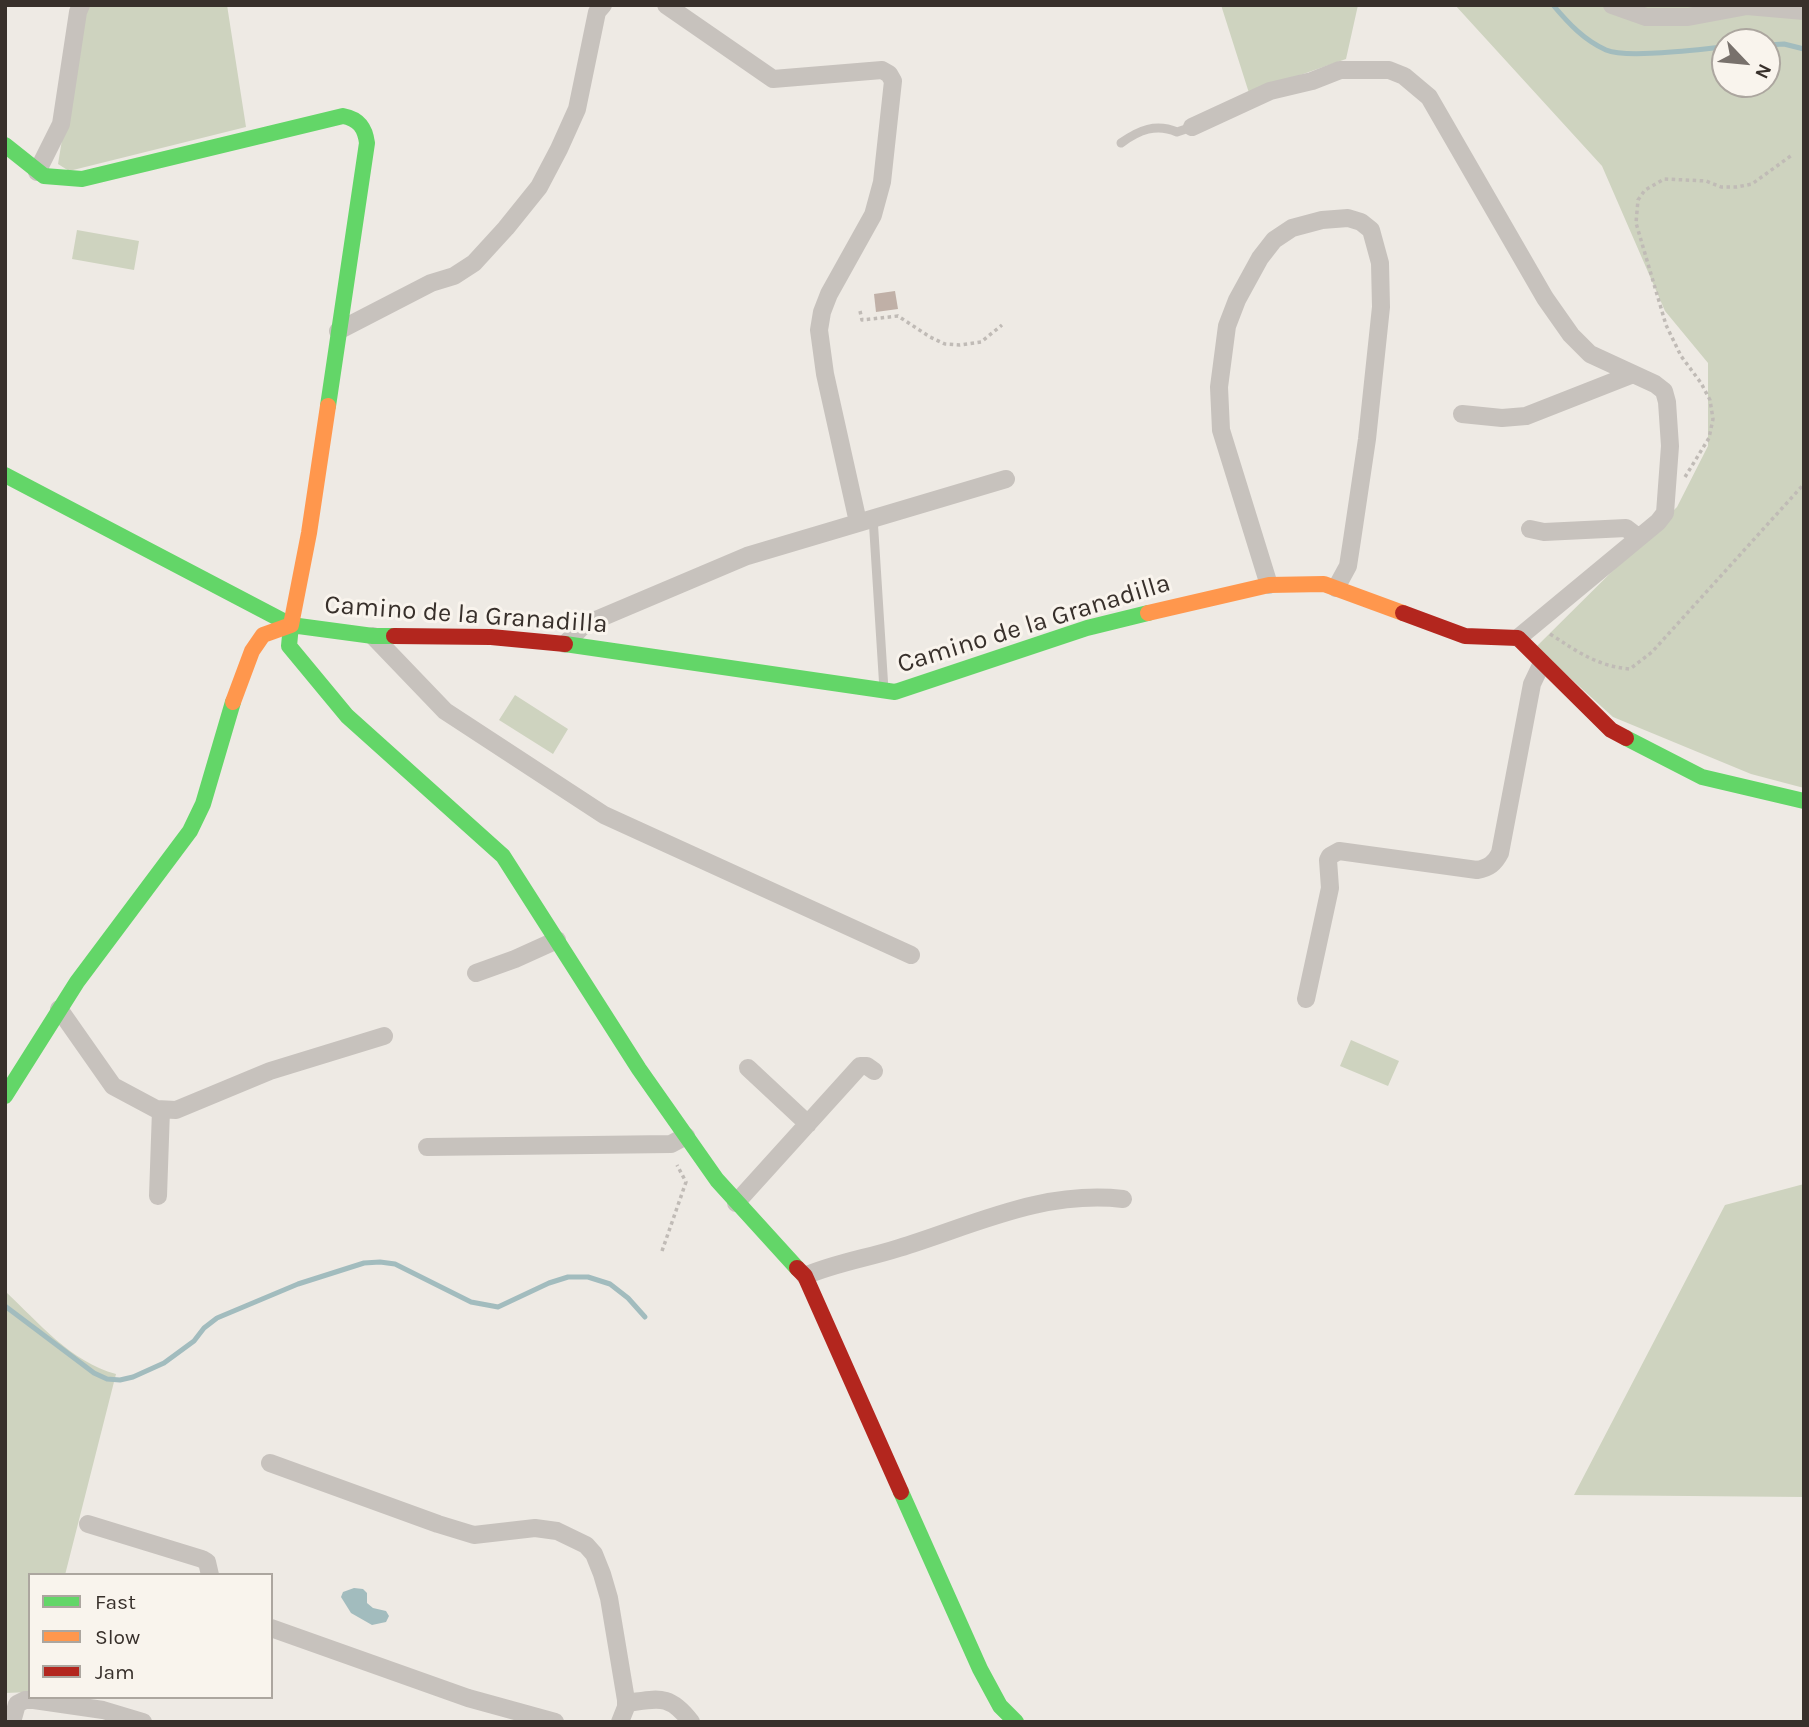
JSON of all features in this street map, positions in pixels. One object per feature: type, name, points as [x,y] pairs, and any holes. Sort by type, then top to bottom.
[{"type":"street","points":[[37,172],[61,124],[81,5]]},
{"type":"street","points":[[338,331],[431,283],[454,276],[474,263],[506,228],[539,187],[577,109],[597,12],[603,5]]},
{"type":"street","points":[[666,5],[773,79],[882,70],[893,80],[882,182],[873,215],[829,295],[819,330],[825,374],[865,519]]},
{"type":"street","points":[[1612,5],[1646,17],[1688,17],[1747,6],[1804,11]]},
{"type":"street","points":[[1192,127],[1270,91],[1340,70],[1389,70],[1404,76],[1429,97],[1545,298],[1571,335],[1590,354],[1655,384],[1664,391],[1667,402],[1670,446],[1665,513],[1658,523],[1518,638],[1611,730],[1702,777],[1804,801]]},
{"type":"street","points":[[5,145],[44,176],[82,179],[335,117],[351,117],[364,127],[367,143],[309,533],[289,646],[347,716],[503,856],[639,1069],[686,1136],[736,1203],[806,1276],[980,1669],[1000,1706],[1016,1722]]},
{"type":"street","points":[[1269,585],[1221,429],[1219,387],[1227,326],[1237,300],[1273,240],[1292,228],[1322,220],[1348,218],[1361,222],[1371,230],[1380,263],[1381,307],[1367,439],[1348,566],[1336,588]]},
{"type":"street","points":[[1462,414],[1502,418],[1526,416],[1633,374]]},
{"type":"street","name":"Camino de la Granadilla","points":[[5,475],[291,625],[373,636],[491,637],[565,643],[884,692],[895,692],[1087,628],[1269,585],[1324,584],[1465,636],[1518,638]]},
{"type":"street","points":[[565,643],[584,625],[747,556],[1006,479]]},
{"type":"street","points":[[1530,529],[1544,532],[1626,528],[1639,538]]},
{"type":"street","points":[[5,1096],[59,1009],[135,902],[190,831],[202,804],[239,683],[252,652],[263,635],[291,625]]},
{"type":"street","points":[[373,636],[445,710],[604,815],[911,956]]},
{"type":"street","points":[[1306,999],[1330,888],[1327,865],[1335,853],[1339,851],[1478,870],[1485,869],[1497,859],[1532,684],[1542,663]]},
{"type":"street","points":[[476,973],[516,959],[557,940]]},
{"type":"street","points":[[59,1009],[113,1086],[161,1110],[176,1110],[270,1071],[384,1036]]},
{"type":"street","points":[[736,1203],[860,1066],[867,1066],[874,1071]]},
{"type":"street","points":[[748,1068],[808,1124]]},
{"type":"street","points":[[158,1196],[161,1110]]},
{"type":"street","points":[[427,1147],[671,1144],[686,1136]]},
{"type":"street","points":[[806,1276],[949,1232],[989,1216],[1053,1199],[1096,1196],[1123,1199]]},
{"type":"street","points":[[270,1463],[474,1535],[535,1528],[557,1531],[586,1545],[594,1554],[603,1574],[609,1598],[626,1703],[620,1722]]},
{"type":"street","points":[[88,1524],[202,1559],[207,1562],[209,1573]]},
{"type":"street","points":[[273,1629],[468,1698],[555,1722]]},
{"type":"street","points":[[626,1703],[661,1699],[670,1701],[677,1705],[691,1722]]},
{"type":"street","points":[[12,1722],[17,1704],[34,1700],[103,1710],[143,1722]]},
{"type":"lane","points":[[1121,143],[1134,133],[1150,128],[1167,128],[1177,132],[1192,127]]},
{"type":"lane","points":[[865,519],[884,692]]},
{"type":"path","points":[[1682,482],[1709,438],[1713,419],[1710,400],[1702,383],[1681,356],[1666,324],[1636,223],[1638,200],[1644,191],[1664,179],[1706,181],[1729,187],[1752,184],[1792,155]]},
{"type":"path","points":[[860,311],[862,320],[898,316],[945,344],[971,345],[981,342],[1002,325]]},
{"type":"path","points":[[1532,626],[1548,632],[1592,660],[1608,667],[1630,669],[1652,652],[1804,484]]},
{"type":"path","points":[[662,1251],[686,1182],[677,1165]]},
{"type":"green space","points":[[89,5],[227,5],[246,127],[69,171],[58,164],[83,13]]},
{"type":"green space","points":[[1221,5],[1358,5],[1346,59],[1249,93]]},
{"type":"green space","points":[[1455,5],[1804,5],[1804,788],[1751,774],[1613,717],[1536,647],[1677,507],[1708,446],[1708,363],[1665,311],[1602,166]]},
{"type":"green space","points":[[77,230],[139,241],[134,270],[72,259]]},
{"type":"green space","points":[[515,695],[568,729],[553,754],[499,720]]},
{"type":"green space","points":[[1351,1040],[1399,1061],[1388,1086],[1340,1066]]},
{"type":"green space","points":[[1804,1184],[1804,1497],[1574,1495],[1725,1205]]},
{"type":"green space","points":[[5,1291],[70,1351],[116,1374],[66,1573],[28,1573],[28,1692],[5,1693]]},
{"type":"water","points":[[354,1588],[363,1589],[367,1593],[367,1603],[373,1608],[386,1611],[389,1616],[386,1622],[372,1625],[351,1613],[341,1597],[343,1592]]},
{"type":"building","points":[[895,291],[898,309],[876,312],[874,294]]},
{"type":"waterway","points":[[1553,5],[1584,36],[1598,46],[1616,53],[1646,54],[1711,48]]},
{"type":"waterway","points":[[1781,44],[1804,49]]},
{"type":"waterway","points":[[5,1306],[94,1373],[107,1379],[120,1380],[164,1363],[194,1341],[204,1328],[217,1318],[298,1284],[364,1263],[395,1264],[471,1302],[498,1307],[549,1283],[568,1277],[588,1277],[610,1284],[628,1298],[645,1317]]},
{"type":"traffic: fast","points":[[5,145],[44,176],[82,179],[343,116],[357,122],[365,133],[367,143],[328,406]]},
{"type":"traffic: fast","points":[[5,475],[291,625],[373,636],[394,636]]},
{"type":"traffic: fast","points":[[565,644],[895,692],[1087,628],[1148,613]]},
{"type":"traffic: fast","points":[[291,625],[289,646],[347,716],[503,856],[639,1069],[717,1180],[797,1268]]},
{"type":"traffic: fast","points":[[5,1096],[77,982],[190,831],[203,804],[233,702]]},
{"type":"traffic: fast","points":[[1626,738],[1702,777],[1804,801]]},
{"type":"traffic: fast","points":[[901,1492],[980,1669],[1000,1706],[1016,1722]]},
{"type":"traffic: slow","points":[[233,702],[252,651],[263,635],[291,625],[309,533],[328,406]]},
{"type":"traffic: slow","points":[[1148,613],[1269,585],[1324,584],[1403,613]]},
{"type":"traffic: jam","points":[[1403,613],[1465,636],[1518,638],[1611,730],[1626,738]]},
{"type":"traffic: jam","points":[[394,636],[491,637],[565,644]]},
{"type":"traffic: jam","points":[[797,1268],[805,1276],[901,1492]]}]
